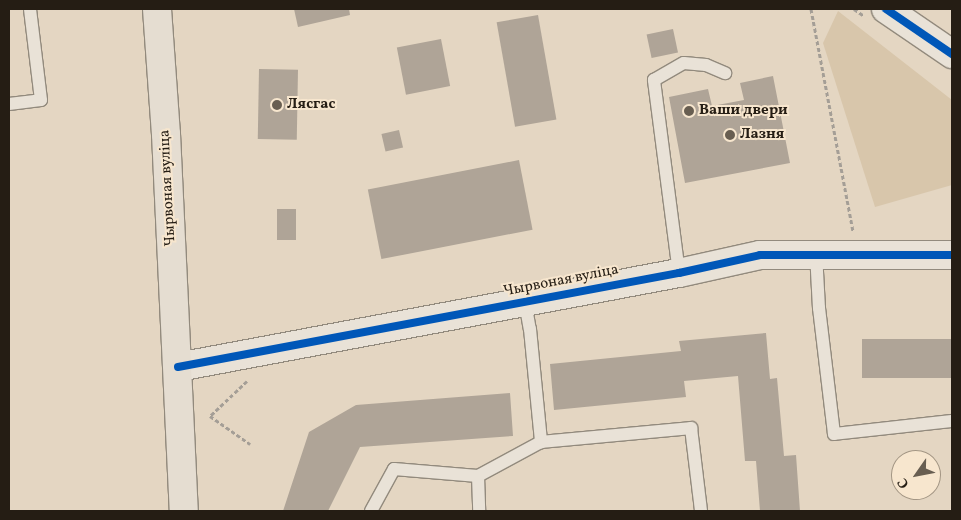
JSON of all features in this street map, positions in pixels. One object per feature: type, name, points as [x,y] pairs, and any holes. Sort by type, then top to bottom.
[{"type":"main road","name":"Чырвоная вуліца","points":[[157,9],[178,367],[184,511]]},
{"type":"street","points":[[886,9],[952,54]]},
{"type":"street","name":"Чырвоная вуліца","points":[[178,367],[679,273],[760,255],[952,255]]},
{"type":"lane","points":[[9,104],[41,100],[30,9]]},
{"type":"lane","points":[[679,273],[654,80],[684,63],[706,65],[725,74]]},
{"type":"lane","points":[[816,254],[819,308],[834,434],[952,421]]},
{"type":"lane","points":[[525,302],[541,442]]},
{"type":"lane","points":[[371,511],[394,469],[478,476],[541,442],[691,428],[701,511]]},
{"type":"lane","points":[[478,476],[479,511]]},
{"type":"path","points":[[811,9],[854,235]]},
{"type":"path","points":[[247,381],[210,416],[250,444]]},
{"type":"shaded area","points":[[838,11],[952,100],[952,185],[875,207],[823,43]]},
{"type":"building","points":[[294,9],[349,9],[350,15],[298,27]]},
{"type":"building","points":[[538,15],[556,119],[515,127],[497,22]]},
{"type":"building","points":[[673,29],[678,52],[652,58],[647,35]]},
{"type":"building","points":[[441,39],[450,86],[406,95],[397,48]]},
{"type":"building","name":"Лясгас","points":[[259,69],[298,70],[297,140],[258,139]]},
{"type":"building","name":"Лазня","points":[[773,76],[790,163],[685,183],[669,97],[708,89],[712,106],[744,100],[740,83]]},
{"type":"building","points":[[399,130],[403,148],[386,152],[381,134]]},
{"type":"building","points":[[519,160],[533,230],[381,259],[368,189]]},
{"type":"building","points":[[277,209],[296,209],[296,240],[277,240]]},
{"type":"building","points":[[766,333],[770,379],[777,378],[784,456],[796,455],[800,511],[760,511],[756,461],[745,461],[738,376],[684,381],[686,397],[554,410],[550,364],[681,351],[679,341]]},
{"type":"building","points":[[862,339],[952,339],[952,378],[862,378]]},
{"type":"building","points":[[510,393],[513,436],[360,447],[328,511],[283,511],[309,432],[356,405]]},
{"type":"cycle path","points":[[886,9],[952,54]]},
{"type":"cycle path","points":[[178,367],[679,273],[760,255],[952,255]]},
{"type":"place","name":"Лясгас","points":[[277,105]]},
{"type":"place","name":"Ваши двери","points":[[689,111]]},
{"type":"place","name":"Лазня","points":[[730,135]]}]
